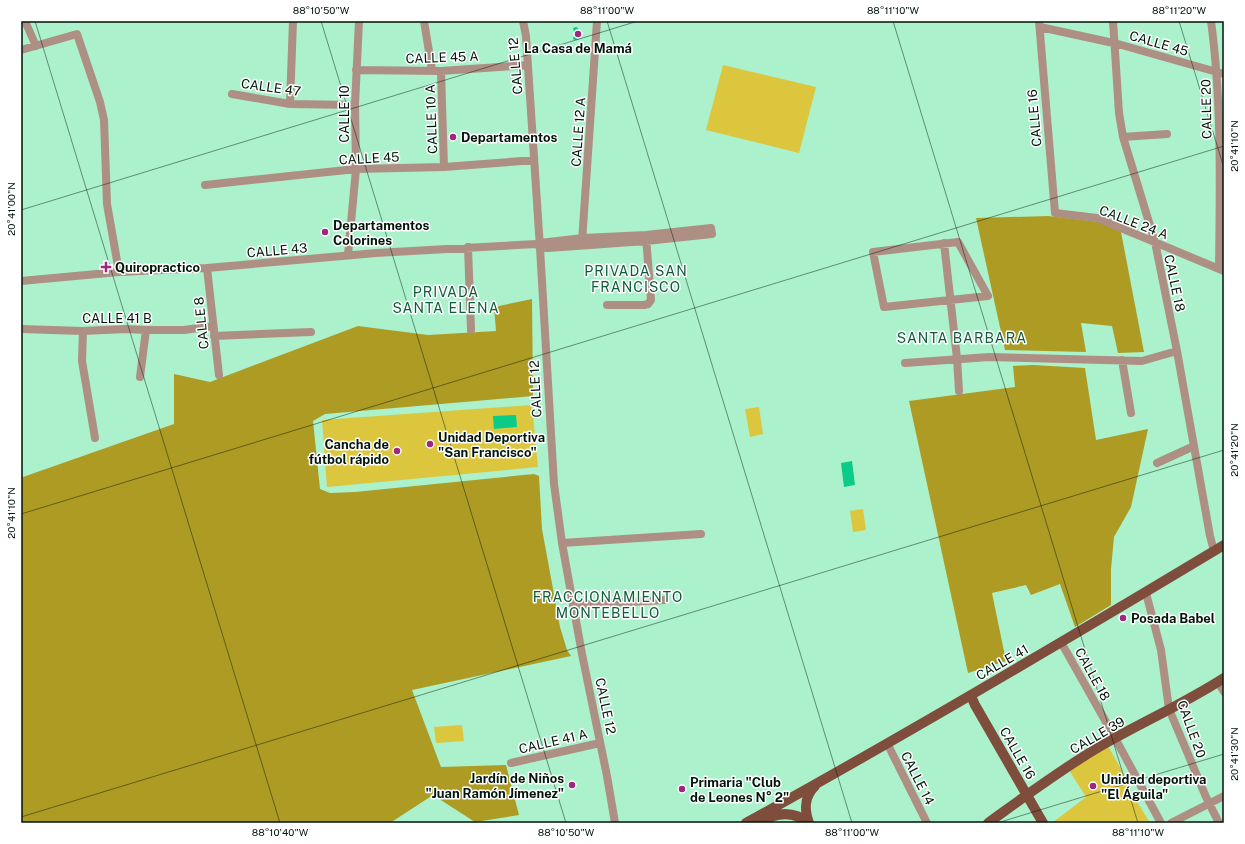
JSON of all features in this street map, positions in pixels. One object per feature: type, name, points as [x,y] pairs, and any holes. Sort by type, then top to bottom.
[{"type":"main road","name":"CALLE 41","points":[[746,823],[971,696],[1146,593],[1224,545]]},
{"type":"main road","name":"CALLE 39","points":[[988,823],[1072,764],[1115,738],[1221,680]]},
{"type":"main road","name":"CALLE 16","points":[[971,696],[974,705],[1043,823]]},
{"type":"main road","points":[[809,823],[806,811],[806,802],[810,792],[821,781]]},
{"type":"main road","points":[[791,798],[801,809],[809,823]]},
{"type":"main road","points":[[759,823],[772,816],[791,814],[802,817],[809,823]]},
{"type":"street","points":[[25,21],[36,46]]},
{"type":"street","points":[[290,104],[293,21]]},
{"type":"street","name":"CALLE 10","points":[[348,256],[356,169],[355,105],[359,21]]},
{"type":"street","name":"CALLE 10 A","points":[[424,21],[432,70]]},
{"type":"street","name":"CALLE 12","points":[[523,21],[526,36],[528,65],[553,470],[562,543],[615,823]]},
{"type":"street","name":"CALLE 12 A","points":[[582,241],[597,21]]},
{"type":"street","name":"CALLE 18","points":[[1113,21],[1119,113],[1123,137],[1155,242],[1214,551]]},
{"type":"street","name":"CALLE 20","points":[[1211,21],[1221,73],[1221,270]]},
{"type":"street","name":"CALLE 45","points":[[1039,24],[1115,43],[1221,73]]},
{"type":"street","name":"CALLE 16","points":[[1039,24],[1055,213]]},
{"type":"street","points":[[21,50],[77,34],[100,102],[104,120],[107,204],[119,272]]},
{"type":"street","name":"CALLE 45 A","points":[[356,70],[441,71],[528,65]]},
{"type":"street","name":"CALLE 10 A","points":[[441,71],[444,167]]},
{"type":"street","name":"CALLE 47","points":[[232,94],[290,104],[355,105]]},
{"type":"street","points":[[1123,137],[1167,134]]},
{"type":"street","name":"CALLE 45","points":[[205,185],[356,169],[444,167],[534,161]]},
{"type":"street","name":"CALLE 24 A","points":[[1055,213],[1097,218],[1221,270]]},
{"type":"street","points":[[711,228],[712,234],[646,238],[711,228]]},
{"type":"street","points":[[606,305],[644,305],[648,304],[651,300],[646,238]]},
{"type":"street","name":"CALLE 43","points":[[21,281],[119,272],[207,268],[468,247],[539,245],[646,238]]},
{"type":"street","points":[[958,242],[988,296],[951,300],[884,307],[873,252],[958,242]]},
{"type":"street","points":[[944,243],[957,358],[959,390]]},
{"type":"street","points":[[468,247],[471,330]]},
{"type":"street","name":"CALLE 8","points":[[207,268],[219,375]]},
{"type":"street","name":"CALLE 41 B","points":[[21,329],[83,331],[184,330],[213,326]]},
{"type":"street","points":[[140,377],[146,330]]},
{"type":"street","points":[[83,331],[82,361],[95,438]]},
{"type":"street","points":[[214,336],[311,332]]},
{"type":"street","points":[[905,363],[957,358],[989,357],[1142,361],[1177,351]]},
{"type":"street","points":[[1122,360],[1131,413]]},
{"type":"street","points":[[1157,463],[1194,446]]},
{"type":"street","points":[[562,543],[701,534]]},
{"type":"street","name":"CALLE 20","points":[[1146,593],[1161,650],[1169,709],[1219,823]]},
{"type":"street","points":[[573,605],[665,600]]},
{"type":"street","name":"CALLE 18","points":[[1060,643],[1066,650],[1161,823]]},
{"type":"street","points":[[1221,680],[1224,692]]},
{"type":"street","name":"CALLE 41 A","points":[[511,763],[600,743]]},
{"type":"street","name":"CALLE 14","points":[[887,743],[927,823]]},
{"type":"street","points":[[1171,823],[1224,796]]},
{"type":"shaded area","name":"La Casa de Mamá","points":[[573,28],[578,28],[580,39],[574,40],[573,38],[575,35]]},
{"type":"shaded area","points":[[723,65],[816,87],[799,153],[706,130]]},
{"type":"shaded area","points":[[1048,216],[1100,222],[1121,232],[1144,352],[1118,353],[1112,326],[1081,323],[1086,352],[1005,350],[976,218]]},
{"type":"shaded area","points":[[532,299],[533,396],[325,414],[313,421],[320,489],[330,493],[355,492],[534,474],[539,476],[542,529],[560,627],[567,650],[571,656],[412,690],[441,767],[506,765],[519,815],[475,822],[433,795],[390,823],[21,823],[21,475],[23,477],[174,424],[174,374],[210,382],[358,326],[428,335],[496,331],[494,307]]},
{"type":"shaded area","points":[[1033,365],[1085,368],[1096,440],[1148,429],[1131,507],[1114,537],[1111,569],[1111,605],[1075,627],[1060,584],[1031,595],[1026,585],[992,593],[1006,661],[968,673],[909,401],[1015,387],[1013,366]]},
{"type":"shaded area","name":"Unidad Deportiva \"San Francisco\"","points":[[532,405],[538,467],[327,487],[322,420]]},
{"type":"shaded area","points":[[759,407],[763,434],[750,437],[745,409]]},
{"type":"shaded area","points":[[516,415],[517,427],[494,429],[493,416]]},
{"type":"shaded area","points":[[852,461],[855,485],[844,487],[841,463]]},
{"type":"shaded area","points":[[863,509],[866,530],[853,532],[850,511]]},
{"type":"shaded area","points":[[462,725],[464,741],[436,743],[434,727]]},
{"type":"shaded area","name":"Unidad deportiva \"El Águila\"","points":[[1108,746],[1126,778],[1124,780],[1150,823],[1052,823],[1086,797],[1069,770]]},
{"type":"place","name":"La Casa de Mamá","points":[[578,34]]},
{"type":"place","name":"Departamentos","points":[[453,137]]},
{"type":"place","name":"Departamentos Colorines","points":[[325,232]]},
{"type":"place","name":"Quiropractico","points":[[106,267]]},
{"type":"place","name":"Unidad Deportiva \"San Francisco\"","points":[[430,444]]},
{"type":"place","name":"Cancha de fútbol rápido","points":[[397,451]]},
{"type":"place","name":"Posada Babel","points":[[1123,618]]},
{"type":"place","name":"Jardín de Niños \"Juan Ramón Jímenez\"","points":[[572,785]]},
{"type":"place","name":"Unidad deportiva \"El Águila\"","points":[[1093,786]]},
{"type":"place","name":"Primaria \"Club de Leones N° 2\"","points":[[682,789]]},
{"type":"district","name":"PRIVADA SAN FRANCISCO","points":[[636,280]]},
{"type":"district","name":"PRIVADA SANTA ELENA","points":[[446,300]]},
{"type":"district","name":"SANTA BARBARA","points":[[962,338]]},
{"type":"district","name":"FRACCIONAMIENTO MONTEBELLO","points":[[608,606]]}]
